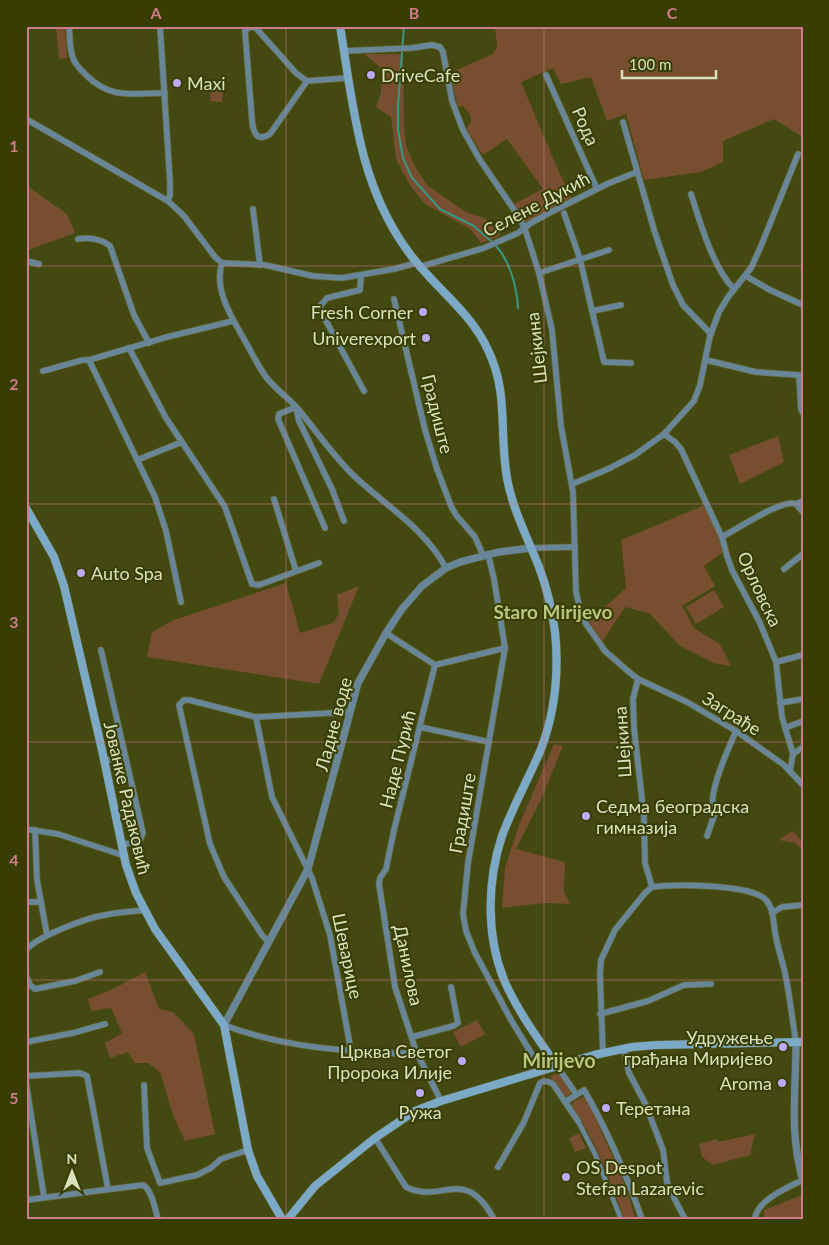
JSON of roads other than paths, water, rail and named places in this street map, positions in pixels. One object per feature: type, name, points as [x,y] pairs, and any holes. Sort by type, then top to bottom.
[{"type":"main road","points":[[340,26],[359,140],[368,174],[390,225],[417,265],[477,329],[493,361],[503,403],[504,461],[508,483],[517,516],[545,583],[553,619],[556,645],[556,678],[552,711],[544,741],[508,822],[499,849],[492,884],[491,925],[496,954],[505,983],[557,1066]]},
{"type":"main road","name":"Јованке Радаковић","points":[[28,513],[54,557],[64,586],[132,884],[144,910],[163,941],[224,1025],[248,1150],[257,1176],[282,1219]]},
{"type":"main road","points":[[288,1219],[315,1186],[375,1138],[410,1113],[441,1101],[557,1066],[624,1049],[657,1045],[799,1042]]},
{"type":"street","points":[[69,26],[73,59],[84,74],[100,88],[124,94],[164,93]]},
{"type":"street","points":[[160,26],[170,182],[168,200]]},
{"type":"street","points":[[307,81],[270,134],[266,137],[256,136],[253,131],[244,33],[250,27],[256,28],[296,74],[307,81],[348,78]]},
{"type":"street","name":"Шејкина","points":[[344,51],[432,45],[440,47],[442,49],[452,101],[463,130],[480,160],[519,217],[525,229],[539,273],[552,330],[560,426],[572,484],[576,592],[580,609],[586,624],[605,651],[638,679],[633,699],[634,728],[644,817],[645,863],[652,887]]},
{"type":"street","name":"Рода","points":[[546,75],[597,189]]},
{"type":"street","points":[[26,119],[168,200],[184,216],[215,257],[222,263],[220,269],[223,297],[233,320],[265,376],[296,407],[322,440],[353,474],[416,528],[434,547],[446,568]]},
{"type":"street","points":[[623,122],[661,254],[673,285],[683,304],[711,334]]},
{"type":"street","points":[[572,484],[621,463],[664,434],[697,396],[711,334],[722,305],[746,276],[761,246],[798,154]]},
{"type":"street","name":"Селене Дукић","points":[[222,263],[260,265],[322,277],[342,278],[417,265],[489,246],[525,229],[541,217],[636,172]]},
{"type":"street","points":[[691,194],[707,243],[734,289]]},
{"type":"street","points":[[253,209],[260,265]]},
{"type":"street","points":[[564,213],[580,259],[604,362],[631,363]]},
{"type":"street","points":[[78,239],[87,238],[102,241],[110,246],[131,308],[149,342]]},
{"type":"street","points":[[539,273],[609,250]]},
{"type":"street","points":[[26,261],[39,264]]},
{"type":"street","points":[[361,276],[360,290],[327,298],[320,306],[325,319],[364,391]]},
{"type":"street","points":[[746,276],[770,290],[803,305]]},
{"type":"street","name":"Градиште","points":[[394,299],[436,470],[456,515],[475,537],[486,555],[494,579],[505,648],[466,880],[463,906],[464,921],[475,953],[510,1020],[536,1061]]},
{"type":"street","points":[[592,312],[621,305]]},
{"type":"street","points":[[43,371],[233,320]]},
{"type":"street","points":[[129,348],[159,406],[225,507],[252,584],[259,585],[319,562]]},
{"type":"street","points":[[89,360],[160,511],[181,602]]},
{"type":"street","points":[[706,360],[756,372],[800,375],[801,409],[803,413]]},
{"type":"street","points":[[296,407],[302,428],[332,489],[344,521]]},
{"type":"street","points":[[296,407],[280,414],[278,419],[325,528]]},
{"type":"street","name":"Орловска","points":[[664,434],[681,449],[722,537],[726,556],[732,570],[760,623],[776,662],[780,703],[793,754],[790,771]]},
{"type":"street","points":[[137,460],[182,442]]},
{"type":"street","points":[[274,499],[296,571]]},
{"type":"street","points":[[796,504],[803,501]]},
{"type":"street","points":[[722,537],[785,503],[792,502],[803,512]]},
{"type":"street","name":"Ладне воде","points":[[224,1025],[308,869],[360,678],[402,609],[430,579],[446,568],[460,562],[486,555],[531,548],[575,547]]},
{"type":"street","points":[[784,569],[803,554]]},
{"type":"street","points":[[386,633],[435,666],[505,648]]},
{"type":"street","points":[[101,650],[143,832],[140,840],[122,845]]},
{"type":"street","points":[[776,662],[803,655]]},
{"type":"street","name":"Наде Пурић","points":[[389,860],[435,666]]},
{"type":"street","name":"Заграђе","points":[[638,679],[665,691],[736,731],[790,771],[803,784]]},
{"type":"street","points":[[780,703],[803,699]]},
{"type":"street","points":[[269,943],[224,877],[210,844],[178,708],[181,702],[189,700],[256,717],[350,712]]},
{"type":"street","name":"Шеварице","points":[[256,717],[272,797],[308,869],[330,935],[351,1051]]},
{"type":"street","points":[[785,728],[803,720]]},
{"type":"street","points":[[420,727],[490,742]]},
{"type":"street","points":[[707,836],[715,813],[712,806],[718,779],[736,731]]},
{"type":"street","points":[[793,754],[803,746]]},
{"type":"street","points":[[104,761],[126,756]]},
{"type":"street","points":[[26,829],[58,834],[125,856]]},
{"type":"street","points":[[35,830],[36,866],[46,935]]},
{"type":"street","name":"Данилова","points":[[389,860],[386,871],[380,878],[380,887],[395,987],[416,1051],[441,1101]]},
{"type":"street","points":[[603,1053],[600,1014],[600,967],[604,952],[621,922],[645,893],[652,887],[714,887],[748,891],[765,899],[772,913],[799,1042],[793,1102],[794,1140],[803,1180],[765,1202],[757,1210],[755,1219]]},
{"type":"street","points":[[26,902],[40,902]]},
{"type":"street","points":[[772,913],[782,907],[803,905]]},
{"type":"street","points":[[26,950],[46,935],[104,915],[144,910]]},
{"type":"street","points":[[26,976],[30,986],[35,989],[76,981],[100,972]]},
{"type":"street","points":[[600,1014],[648,1001],[684,985],[711,984]]},
{"type":"street","points":[[412,1037],[458,1023],[451,987]]},
{"type":"street","points":[[26,1042],[73,1033],[105,1024]]},
{"type":"street","points":[[224,1025],[299,1046],[396,1053],[416,1051]]},
{"type":"street","points":[[624,1049],[629,1072],[645,1103],[663,1150],[667,1182],[685,1219]]},
{"type":"street","points":[[557,1066],[576,1094]]},
{"type":"street","points":[[26,1076],[80,1073],[87,1076],[108,1189]]},
{"type":"street","points":[[498,1167],[524,1122],[540,1083],[547,1080],[553,1084],[578,1121],[595,1154],[622,1219]]},
{"type":"street","points":[[26,1083],[44,1198]]},
{"type":"street","points":[[144,1086],[147,1148],[160,1183],[197,1174],[211,1168],[221,1158],[248,1150]]},
{"type":"street","points":[[565,1102],[584,1090],[601,1120],[628,1181],[642,1219]]},
{"type":"street","points":[[793,1102],[802,1102]]},
{"type":"street","points":[[375,1138],[406,1187],[422,1191],[462,1188],[476,1196],[493,1218]]},
{"type":"street","points":[[26,1200],[137,1185],[146,1186],[158,1219]]},
{"type":"waterway","points":[[404,26],[398,106],[398,130],[403,158],[412,178],[440,209],[474,226],[492,242]]},
{"type":"waterway","points":[[496,246],[505,259],[512,275],[518,308]]},
{"type":"place","name":"DriveCafe","points":[[371,75]]},
{"type":"place","name":"Maxi","points":[[177,83]]},
{"type":"place","name":"Fresh Corner","points":[[423,312]]},
{"type":"place","name":"Univerexport","points":[[426,338]]},
{"type":"place","name":"Auto Spa","points":[[81,573]]},
{"type":"place","name":"Седма београдска гимназија","points":[[586,816]]},
{"type":"place","name":"Удружење грађана Миријево","points":[[783,1047]]},
{"type":"place","name":"Црква Светог Пророка Илије","points":[[462,1061]]},
{"type":"place","name":"Aroma","points":[[782,1083]]},
{"type":"place","name":"Ружа","points":[[420,1093]]},
{"type":"place","name":"Теретана","points":[[606,1108]]},
{"type":"place","name":"OS Despot Stefan Lazarevic","points":[[566,1177]]},
{"type":"district","name":"Staro Mirijevo","points":[[553,611]]},
{"type":"district","name":"Mirijevo","points":[[559,1060]]}]
